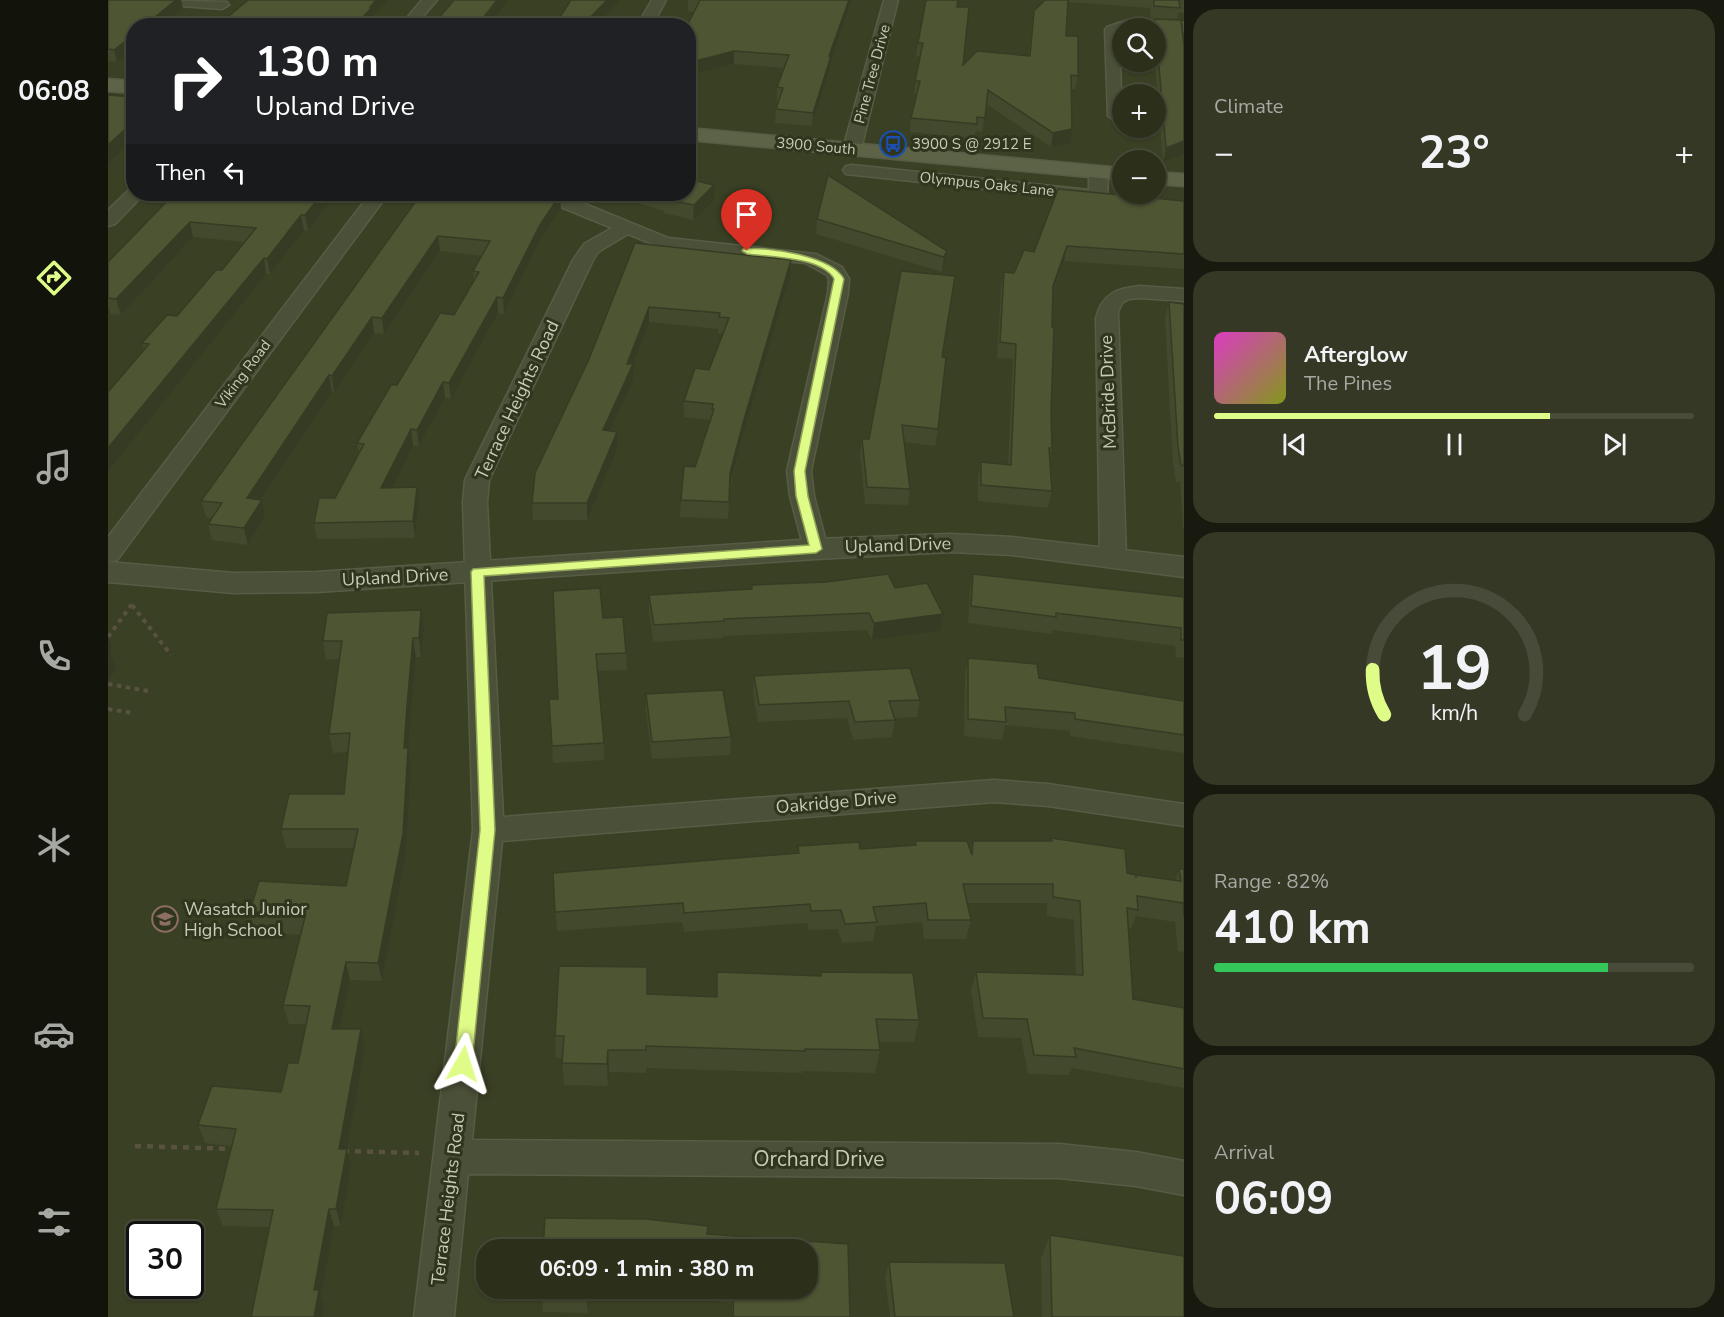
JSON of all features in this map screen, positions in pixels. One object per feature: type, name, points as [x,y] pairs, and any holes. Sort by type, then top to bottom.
[{"type":"main road","name":"3900 South","points":[[696,135],[1112,173]]},
{"type":"main road","points":[[1166,179],[1184,180]]},
{"type":"street","points":[[153,0],[225,3]]},
{"type":"street","points":[[414,18],[430,0]]},
{"type":"street","points":[[649,18],[659,0]]},
{"type":"street","name":"Pine Tree Drive","points":[[852,149],[891,0]]},
{"type":"street","points":[[207,18],[225,3]]},
{"type":"street","points":[[1114,84],[1111,33],[1114,28],[1121,25],[1184,27]]},
{"type":"street","name":"Olympus Oaks Lane","points":[[852,170],[1098,196],[1098,172]]},
{"type":"street","points":[[108,220],[122,200]]},
{"type":"street","name":"Viking Road","points":[[108,554],[374,201]]},
{"type":"street","points":[[562,201],[665,243],[809,258],[825,264],[835,272],[839,279],[838,293],[800,471],[802,496],[816,549]]},
{"type":"street","name":"Terrace Heights Road","points":[[434,1317],[437,1155],[488,830],[475,502],[477,480],[583,260],[591,248],[625,228]]},
{"type":"street","name":"McBride Drive","points":[[1113,558],[1106,318],[1109,306],[1118,297],[1136,293],[1184,295]]},
{"type":"street","name":"Upland Drive","points":[[108,572],[234,583],[317,582],[816,549],[951,543],[1012,546],[1184,567]]},
{"type":"street","name":"Oakridge Drive","points":[[488,830],[994,791],[1048,795],[1184,815]]},
{"type":"street","name":"Orchard Drive","points":[[437,1155],[1059,1161],[1136,1169],[1184,1178]]},
{"type":"path","points":[[108,637],[136,599]]},
{"type":"path","points":[[132,605],[171,655]]},
{"type":"path","points":[[108,684],[148,691]]},
{"type":"path","points":[[108,709],[133,713]]},
{"type":"path","points":[[135,1146],[242,1149]]},
{"type":"path","points":[[337,1151],[437,1155]]},
{"type":"building","points":[[108,0],[176,0],[154,18],[126,18],[126,40],[114,50],[108,49]]},
{"type":"building","points":[[248,0],[376,0],[362,18],[227,18]]},
{"type":"building","points":[[454,0],[497,0],[483,18],[439,18]]},
{"type":"building","points":[[571,0],[607,0],[590,18],[559,18]]},
{"type":"building","points":[[700,0],[849,0],[829,56],[831,56],[813,113],[776,109],[783,88],[777,87],[789,55],[734,51],[696,61],[696,18],[691,18]]},
{"type":"building","points":[[926,0],[958,0],[957,7],[969,7],[963,65],[977,51],[1030,56],[1034,11],[1045,0],[1068,0],[1066,36],[1078,36],[1078,76],[1071,75],[1072,129],[1053,133],[988,90],[985,118],[977,117],[977,124],[911,118],[920,81],[915,81],[923,43],[918,43]]},
{"type":"building","points":[[1154,0],[1179,0],[1180,8],[1154,6]]},
{"type":"building","points":[[1166,19],[1181,20],[1184,46],[1184,141],[1166,148],[1166,84],[1161,84],[1160,72],[1166,72]]},
{"type":"building","points":[[108,95],[126,96],[126,128],[108,145]]},
{"type":"building","points":[[828,175],[947,251],[944,257],[817,219]]},
{"type":"building","points":[[696,181],[714,185],[694,205],[674,201],[696,201]]},
{"type":"building","points":[[1058,189],[1112,194],[1112,204],[1166,204],[1166,199],[1184,201],[1184,254],[1067,246],[1053,286],[1052,448],[1049,448],[1052,491],[981,485],[981,462],[1011,465],[1016,344],[1000,342],[1004,272],[1014,273],[1024,250],[1034,252]]},
{"type":"building","points":[[167,201],[316,201],[305,215],[301,215],[267,259],[264,258],[108,448],[108,392],[149,344],[142,343],[167,315],[177,316],[216,270],[222,270],[256,228],[190,222],[116,299],[108,298],[108,262]]},
{"type":"building","points":[[416,201],[556,201],[540,225],[503,298],[497,297],[449,383],[443,382],[417,430],[411,429],[381,488],[417,487],[413,521],[314,523],[319,498],[335,498],[364,444],[357,443],[391,385],[397,385],[440,313],[454,315],[479,272],[473,271],[490,241],[438,236],[382,318],[372,317],[332,376],[329,375],[247,498],[262,500],[244,528],[208,524],[222,503],[201,501]]},
{"type":"building","points":[[635,243],[791,260],[730,473],[729,502],[681,500],[684,466],[695,467],[714,409],[712,409],[713,404],[684,401],[695,368],[709,370],[729,318],[719,317],[720,313],[649,307],[627,364],[633,364],[603,430],[617,432],[587,503],[532,503],[535,473],[589,359]]},
{"type":"building","points":[[901,271],[955,276],[942,357],[946,358],[938,429],[902,425],[910,489],[867,487],[862,439],[869,439]]},
{"type":"building","points":[[1169,302],[1184,304],[1184,466],[1181,465],[1178,447]]},
{"type":"building","points":[[888,574],[895,588],[927,583],[943,614],[874,623],[869,613],[724,619],[724,621],[654,625],[649,595],[752,589],[752,585],[826,582]]},
{"type":"building","points":[[973,574],[1184,597],[1184,640],[1181,640],[1181,628],[1056,613],[1056,617],[971,606]]},
{"type":"building","points":[[600,588],[603,618],[623,617],[626,653],[596,654],[604,743],[552,746],[549,699],[558,699],[553,591]]},
{"type":"building","points":[[421,610],[419,638],[413,638],[407,706],[404,748],[408,748],[403,834],[378,963],[346,962],[332,1029],[361,1029],[339,1149],[347,1149],[336,1209],[329,1209],[314,1290],[319,1290],[314,1317],[251,1317],[273,1210],[216,1209],[236,1129],[198,1125],[212,1086],[281,1092],[288,1063],[298,1063],[310,1006],[283,1005],[305,917],[249,914],[259,881],[346,886],[358,829],[281,829],[289,794],[344,794],[350,733],[329,734],[342,641],[323,641],[327,613]]},
{"type":"building","points":[[968,658],[1037,664],[1039,678],[1184,701],[1184,735],[1075,719],[1075,713],[1005,707],[1006,722],[968,719]]},
{"type":"building","points":[[910,668],[920,700],[889,701],[895,720],[855,722],[849,701],[759,705],[754,676]]},
{"type":"building","points":[[723,690],[731,737],[652,742],[646,694]]},
{"type":"building","points":[[1051,838],[1125,849],[1127,873],[1181,881],[1179,869],[1184,869],[1184,917],[1183,903],[1137,896],[1138,910],[1127,908],[1133,999],[1184,1008],[1184,1069],[1074,1048],[1076,1057],[1034,1055],[1027,1019],[983,1018],[976,972],[1083,975],[1080,901],[1053,897],[1053,884],[963,884],[971,920],[928,920],[926,903],[873,907],[877,922],[845,924],[841,910],[811,911],[810,904],[684,913],[683,903],[555,912],[553,873],[799,853],[798,846],[859,842],[860,849],[916,845],[915,841],[967,841],[972,855],[973,841],[1052,841]]},
{"type":"building","points":[[559,966],[647,967],[647,994],[717,997],[717,972],[821,976],[821,972],[913,973],[919,1020],[876,1019],[880,1050],[805,1049],[805,1051],[646,1046],[646,1050],[608,1050],[607,1064],[562,1063],[564,1036],[555,1036]]},
{"type":"building","points":[[545,1218],[646,1219],[708,1226],[707,1234],[778,1239],[544,1239]]},
{"type":"building","points":[[1050,1235],[1184,1256],[1184,1317],[1052,1317]]},
{"type":"building","points":[[818,1242],[848,1244],[850,1317],[733,1317],[734,1299],[818,1299]]},
{"type":"building","points":[[889,1262],[1005,1263],[1014,1317],[895,1317]]},
{"type":"place","name":"3900 S @ 2912 E","points":[[893,144]]},
{"type":"place","name":"Wasatch Junior High School","points":[[165,919]]},
{"type":"route","points":[[463,1064],[488,830],[478,572],[816,549],[802,496],[800,471],[802,450],[838,293],[839,279],[835,272],[825,264],[809,258],[747,251]]}]
